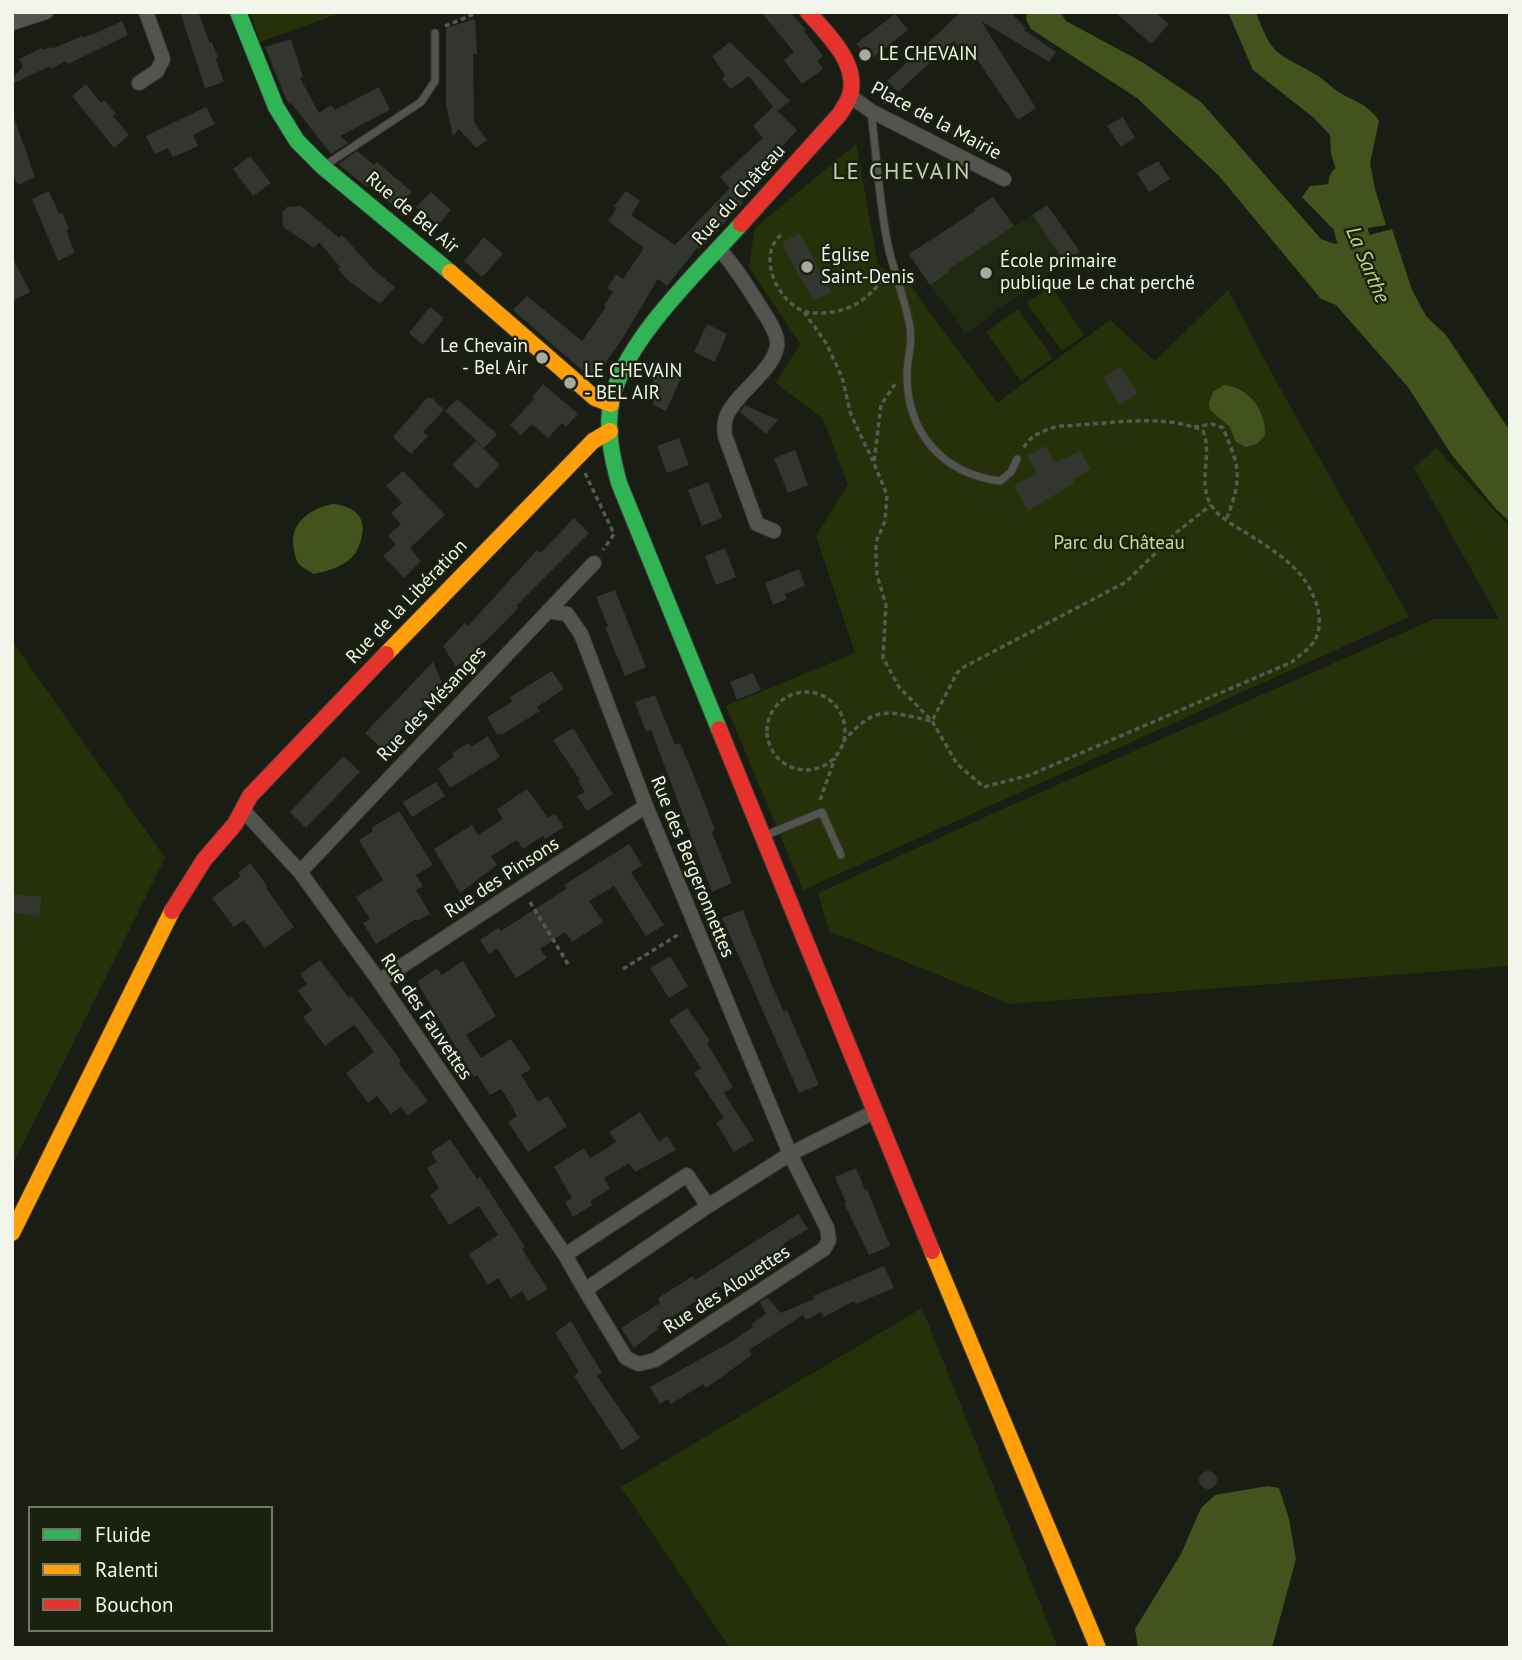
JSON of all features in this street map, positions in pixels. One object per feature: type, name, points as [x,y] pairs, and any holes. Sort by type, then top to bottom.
[{"type":"street","points":[[12,23],[46,12]]},
{"type":"street","points":[[139,83],[157,71],[163,59],[146,12]]},
{"type":"street","name":"Rue de Bel Air","points":[[238,12],[276,107],[297,141],[323,167],[442,265],[595,398],[611,404]]},
{"type":"street","points":[[808,12],[837,48],[846,64],[851,81],[850,96]]},
{"type":"street","name":"Place de la Mairie","points":[[850,96],[871,111],[1004,179]]},
{"type":"street","name":"Rue du Château","points":[[850,96],[839,115],[660,314],[632,351],[619,377],[611,404],[610,431],[619,483],[874,1112],[1098,1648]]},
{"type":"street","points":[[719,249],[767,317],[777,340],[774,355],[733,405],[724,425],[725,436],[757,524],[774,531]]},
{"type":"street","name":"Rue de la Libération","points":[[12,1233],[178,899],[204,860],[234,824],[250,796],[577,457],[593,441],[610,431]]},
{"type":"street","name":"Rue des Mésanges","points":[[300,872],[594,563]]},
{"type":"street","name":"Rue des Bergeronnettes","points":[[548,611],[567,614],[581,634],[646,806],[790,1154]]},
{"type":"street","name":"Rue des Pinsons","points":[[379,981],[646,806]]},
{"type":"street","name":"Rue des Fauvettes","points":[[243,810],[300,872],[379,981],[565,1255],[584,1290]]},
{"type":"street","points":[[584,1290],[790,1154],[874,1112]]},
{"type":"street","name":"Rue des Alouettes","points":[[584,1290],[626,1358],[639,1364],[655,1360],[824,1249],[829,1240],[827,1228],[790,1154]]},
{"type":"street","points":[[565,1255],[687,1175],[708,1206]]},
{"type":"lane","points":[[323,167],[421,102],[435,81],[435,33]]},
{"type":"lane","points":[[871,111],[890,255],[910,324],[911,347],[907,374],[914,415],[935,452],[953,467],[981,479],[1000,481],[1011,472],[1017,458]]},
{"type":"lane","points":[[764,836],[822,812],[841,855]]},
{"type":"path","points":[[435,33],[442,27],[478,12]]},
{"type":"path","points":[[781,234],[772,242],[769,258],[772,273],[789,303],[804,312],[826,343],[842,377],[851,415],[887,495],[885,521],[876,542],[877,575],[886,605],[883,658],[899,687],[932,722],[957,764],[984,787],[1030,775],[1292,662],[1315,640],[1320,614],[1314,594],[1289,561],[1226,521],[1211,505],[1204,471],[1206,439],[1203,431],[1162,421],[1060,426],[1044,430],[1028,439],[1017,458]]},
{"type":"path","points":[[804,312],[843,310],[861,302],[875,291],[885,275],[890,255]]},
{"type":"path","points":[[874,463],[881,405],[899,380],[907,374]]},
{"type":"path","points":[[1194,427],[1212,424],[1223,428],[1226,436],[1237,471],[1235,492],[1226,521]]},
{"type":"path","points":[[577,457],[614,534],[594,563]]},
{"type":"path","points":[[932,722],[962,668],[1126,582],[1177,532],[1211,505]]},
{"type":"path","points":[[835,757],[813,770],[788,766],[770,747],[767,735],[772,710],[792,694],[805,691],[818,693],[830,699],[839,709],[844,721],[843,742]]},
{"type":"path","points":[[822,812],[819,805],[820,793],[835,757],[853,730],[873,716],[889,712],[932,722]]},
{"type":"path","points":[[521,888],[568,964]]},
{"type":"path","points":[[623,969],[695,925]]},
{"type":"shaded area","name":"École primaire publique Le chat perché","points":[[993,197],[1013,226],[1032,215],[1065,262],[965,334],[909,254],[975,212],[974,209]]},
{"type":"green space","points":[[250,12],[343,12],[260,42]]},
{"type":"green space","name":"Parc du Château","points":[[856,144],[878,265],[912,288],[997,403],[1110,320],[1155,361],[1228,290],[1409,617],[803,890],[726,706],[855,653],[816,536],[848,485],[823,419],[776,383],[800,344],[749,267],[755,228]]},
{"type":"green space","points":[[1051,286],[1084,335],[1062,351],[1027,303]]},
{"type":"green space","points":[[1018,309],[1053,358],[1021,381],[986,332]]},
{"type":"green space","points":[[1436,448],[1510,527],[1510,966],[1010,1004],[829,931],[818,893],[1434,619],[1499,619],[1414,468]]},
{"type":"green space","points":[[12,641],[165,858],[12,1166]]},
{"type":"green space","points":[[922,1308],[1058,1648],[730,1648],[621,1487]]},
{"type":"water","points":[[1028,12],[1060,12],[1066,21],[1142,62],[1201,102],[1321,239],[1335,244],[1392,229],[1412,290],[1426,316],[1446,335],[1510,431],[1510,522],[1451,454],[1408,387],[1336,305],[1321,299],[1219,176],[1137,98],[1031,29],[1026,19]]},
{"type":"water","points":[[1228,12],[1256,12],[1267,39],[1279,53],[1318,76],[1340,93],[1362,104],[1379,121],[1370,163],[1386,225],[1367,228],[1365,222],[1332,228],[1302,197],[1310,186],[1329,184],[1338,175],[1331,154],[1330,135],[1314,118],[1253,70]]},
{"type":"water","points":[[1224,385],[1241,391],[1259,409],[1265,435],[1257,444],[1246,447],[1236,442],[1230,427],[1210,410],[1209,403],[1213,392]]},
{"type":"water","points":[[333,504],[347,507],[358,514],[363,525],[361,540],[355,553],[346,562],[314,574],[297,560],[294,535],[305,516]]},
{"type":"water","points":[[1268,1486],[1279,1488],[1289,1519],[1296,1559],[1272,1648],[1138,1648],[1135,1629],[1181,1554],[1201,1508],[1215,1495]]},
{"type":"building","points":[[180,12],[198,12],[218,58],[216,59],[224,82],[205,88]]},
{"type":"building","points":[[761,12],[790,12],[823,56],[817,61],[823,69],[802,84],[784,60],[794,52]]},
{"type":"building","points":[[961,12],[1010,12],[1026,28],[1024,30],[1056,52],[1049,62],[981,21],[1036,108],[1018,120],[970,49],[963,54],[954,41],[898,92],[887,81]]},
{"type":"building","points":[[1115,12],[1155,12],[1169,24],[1151,44]]},
{"type":"building","points":[[895,14],[908,30],[870,60],[856,44]]},
{"type":"building","points":[[475,19],[477,54],[473,54],[474,122],[487,140],[476,148],[459,129],[453,136],[446,105],[446,28]]},
{"type":"building","points":[[122,21],[128,35],[68,64],[66,61],[51,69],[50,66],[12,84],[12,79],[23,66],[19,59],[41,48],[52,49],[82,36],[92,35]]},
{"type":"building","points":[[291,39],[303,77],[300,78],[319,113],[331,105],[335,110],[379,87],[390,110],[340,136],[348,143],[331,154],[287,101],[265,47]]},
{"type":"building","points":[[730,42],[790,101],[777,111],[797,130],[777,152],[782,156],[741,200],[743,203],[700,249],[698,247],[667,286],[658,279],[621,341],[593,380],[513,310],[527,296],[582,341],[606,307],[604,306],[613,292],[607,288],[616,274],[623,279],[644,248],[608,221],[617,208],[614,206],[626,191],[640,201],[631,215],[675,245],[730,188],[720,177],[763,138],[753,126],[773,107],[749,76],[731,89],[722,79],[725,75],[712,56]]},
{"type":"building","points":[[86,84],[101,103],[104,100],[116,114],[113,116],[129,135],[114,148],[72,96]]},
{"type":"building","points":[[206,107],[215,124],[193,135],[198,146],[173,157],[168,148],[155,154],[146,136]]},
{"type":"building","points":[[13,115],[35,177],[18,185],[12,172]]},
{"type":"building","points":[[1123,117],[1135,138],[1121,147],[1107,126]]},
{"type":"building","points":[[357,151],[374,165],[377,162],[412,192],[397,209],[369,185],[367,187],[338,164]]},
{"type":"building","points":[[250,156],[271,183],[253,196],[233,169]]},
{"type":"building","points":[[1158,161],[1170,179],[1149,192],[1137,173]]},
{"type":"building","points":[[49,191],[59,214],[62,213],[66,221],[69,229],[66,230],[75,253],[58,261],[32,199]]},
{"type":"building","points":[[431,192],[451,210],[438,225],[416,207]]},
{"type":"building","points":[[993,197],[1014,226],[930,285],[909,254]]},
{"type":"building","points":[[1047,205],[1080,252],[1065,262],[1032,215]]},
{"type":"building","points":[[301,206],[339,238],[342,235],[374,270],[395,287],[380,304],[349,281],[319,242],[314,248],[283,227],[282,213],[287,207]]},
{"type":"building","name":"Église Saint-Denis","points":[[800,233],[831,292],[813,301],[782,243]]},
{"type":"building","points":[[484,237],[503,254],[482,277],[464,261]]},
{"type":"building","points":[[12,257],[30,292],[12,301]]},
{"type":"building","points":[[430,307],[444,318],[423,345],[409,333]]},
{"type":"building","points":[[707,324],[727,334],[715,362],[694,352]]},
{"type":"building","points":[[660,366],[682,376],[666,411],[652,404],[656,397],[648,393]]},
{"type":"building","points":[[1120,367],[1138,393],[1120,405],[1103,378]]},
{"type":"building","points":[[543,384],[578,414],[566,427],[562,423],[548,438],[532,424],[521,435],[510,425],[534,399],[532,397]]},
{"type":"building","points":[[427,398],[432,398],[444,410],[423,432],[428,436],[411,454],[393,437]]},
{"type":"building","points":[[457,399],[497,434],[484,448],[445,411]]},
{"type":"building","points":[[745,405],[778,420],[766,434],[740,412]]},
{"type":"building","points":[[679,438],[689,465],[667,473],[657,446]]},
{"type":"building","points":[[476,441],[500,465],[477,489],[452,465]]},
{"type":"building","points":[[1045,446],[1055,463],[1080,451],[1091,470],[1073,479],[1074,483],[1028,511],[1014,486],[1037,473],[1027,456]]},
{"type":"building","points":[[795,450],[808,485],[788,493],[774,458]]},
{"type":"building","points":[[403,471],[445,515],[410,548],[421,561],[404,578],[383,556],[396,545],[388,536],[401,524],[391,513],[402,503],[386,486]]},
{"type":"building","points":[[708,482],[722,518],[702,526],[688,490]]},
{"type":"building","points":[[574,518],[589,533],[516,606],[518,608],[492,635],[456,667],[443,646],[465,623],[468,626],[537,550],[541,553]]},
{"type":"building","points":[[725,548],[736,577],[716,585],[705,556]]},
{"type":"building","points":[[799,569],[805,586],[785,594],[787,599],[773,605],[765,583]]},
{"type":"building","points":[[615,590],[646,667],[625,676],[596,597]]},
{"type":"building","points":[[433,662],[442,682],[434,691],[436,693],[382,749],[365,733]]},
{"type":"building","points":[[552,671],[564,689],[537,707],[540,711],[503,734],[497,734],[487,717],[512,702],[510,697]]},
{"type":"building","points":[[753,673],[761,690],[737,700],[730,682]]},
{"type":"building","points":[[655,695],[675,745],[680,743],[694,776],[732,883],[712,892],[651,730],[646,732],[635,702]]},
{"type":"building","points":[[573,728],[613,794],[587,811],[577,796],[585,792],[578,781],[580,780],[553,740]]},
{"type":"building","points":[[488,736],[500,757],[450,788],[438,768],[454,757],[452,753],[469,743],[471,747]]},
{"type":"building","points":[[343,756],[360,772],[306,828],[290,812]]},
{"type":"building","points":[[436,782],[445,796],[412,817],[403,802]]},
{"type":"building","points":[[527,789],[548,818],[555,814],[564,827],[523,849],[517,840],[491,856],[497,865],[460,893],[434,849],[472,825],[478,835],[503,819],[497,809]]},
{"type":"building","points":[[399,811],[433,865],[416,875],[423,886],[416,890],[430,914],[417,921],[416,919],[376,944],[363,923],[370,919],[356,897],[383,880],[359,840],[373,831],[371,828]]},
{"type":"building","points":[[629,844],[642,865],[631,872],[664,925],[646,936],[614,886],[589,901],[603,922],[572,942],[565,932],[540,949],[547,958],[516,978],[497,948],[489,954],[480,940],[498,928],[501,931],[566,889],[564,885]]},
{"type":"building","points":[[250,863],[294,927],[265,948],[244,920],[234,927],[212,898],[241,876],[238,873]]},
{"type":"building","points":[[12,894],[42,897],[39,916],[12,913]]},
{"type":"building","points":[[743,910],[773,988],[784,1012],[787,1010],[819,1085],[799,1093],[722,918]]},
{"type":"building","points":[[670,956],[688,986],[669,998],[650,968]]},
{"type":"building","points":[[320,960],[384,1038],[401,1061],[399,1064],[428,1101],[408,1116],[401,1107],[391,1114],[377,1096],[368,1103],[346,1073],[374,1052],[354,1025],[325,1046],[303,1017],[312,1010],[298,991],[307,984],[300,974]]},
{"type":"building","points":[[463,961],[496,1016],[466,1035],[481,1058],[511,1039],[531,1069],[521,1075],[538,1102],[548,1096],[567,1126],[528,1152],[508,1122],[517,1116],[509,1101],[501,1089],[490,1095],[477,1075],[474,1077],[417,982],[437,968],[442,975]]},
{"type":"building","points":[[687,1008],[710,1041],[707,1043],[733,1087],[724,1093],[754,1140],[734,1152],[716,1123],[724,1118],[694,1073],[701,1068],[669,1020]]},
{"type":"building","points":[[640,1112],[659,1142],[667,1136],[676,1150],[635,1172],[629,1163],[604,1178],[610,1189],[590,1201],[592,1205],[573,1217],[565,1202],[572,1198],[554,1167],[584,1148],[590,1158],[604,1150],[616,1142],[609,1132]]},
{"type":"building","points":[[450,1139],[477,1179],[480,1177],[525,1247],[522,1249],[548,1289],[528,1301],[522,1291],[511,1298],[498,1278],[488,1285],[469,1254],[498,1235],[479,1206],[449,1225],[430,1195],[439,1188],[427,1168],[437,1162],[431,1152]]},
{"type":"building","points":[[856,1168],[890,1246],[869,1255],[844,1203],[846,1202],[835,1177]]},
{"type":"building","points":[[798,1214],[808,1229],[783,1244],[785,1247],[771,1256],[772,1259],[737,1282],[736,1279],[721,1288],[719,1286],[657,1327],[658,1329],[634,1348],[621,1328],[660,1303],[658,1298],[693,1276],[695,1280]]},
{"type":"building","points":[[884,1266],[894,1288],[856,1304],[854,1301],[824,1317],[821,1312],[806,1320],[803,1315],[749,1350],[752,1355],[706,1388],[703,1384],[671,1404],[668,1399],[660,1404],[650,1387],[753,1327],[752,1324],[766,1314],[760,1302],[768,1298],[781,1313],[814,1299],[813,1296]]},
{"type":"building","points":[[571,1321],[602,1373],[597,1376],[640,1438],[622,1450],[574,1376],[579,1372],[555,1333]]},
{"type":"building","points":[[1204,1471],[1212,1471],[1217,1480],[1215,1487],[1204,1489],[1199,1484],[1199,1476]]},
{"type":"waterway","name":"La Sarthe","points":[[1345,182],[1348,220],[1370,280]]},
{"type":"traffic: fast","points":[[238,12],[276,107],[297,141],[323,167],[450,272]]},
{"type":"traffic: fast","points":[[719,729],[619,483],[609,424],[611,404],[618,381],[646,332],[684,285],[741,224]]},
{"type":"traffic: slow","points":[[450,272],[595,398],[611,404]]},
{"type":"traffic: slow","points":[[386,654],[593,441],[610,431]]},
{"type":"traffic: slow","points":[[12,1233],[172,911]]},
{"type":"traffic: slow","points":[[932,1251],[1098,1648]]},
{"type":"traffic: jam","points":[[741,224],[839,115],[850,95],[852,83],[846,60],[808,12]]},
{"type":"traffic: jam","points":[[172,911],[204,860],[235,824],[250,796],[386,654]]},
{"type":"traffic: jam","points":[[719,729],[932,1251]]},
{"type":"place","name":"LE CHEVAIN","points":[[865,55]]},
{"type":"place","name":"Église Saint-Denis","points":[[807,267]]},
{"type":"place","name":"École primaire publique Le chat perché","points":[[986,273]]},
{"type":"place","name":"Le Chevain - Bel Air","points":[[542,358]]},
{"type":"place","name":"LE CHEVAIN - BEL AIR","points":[[570,383]]},
{"type":"district","name":"LE CHEVAIN","points":[[902,172]]}]
